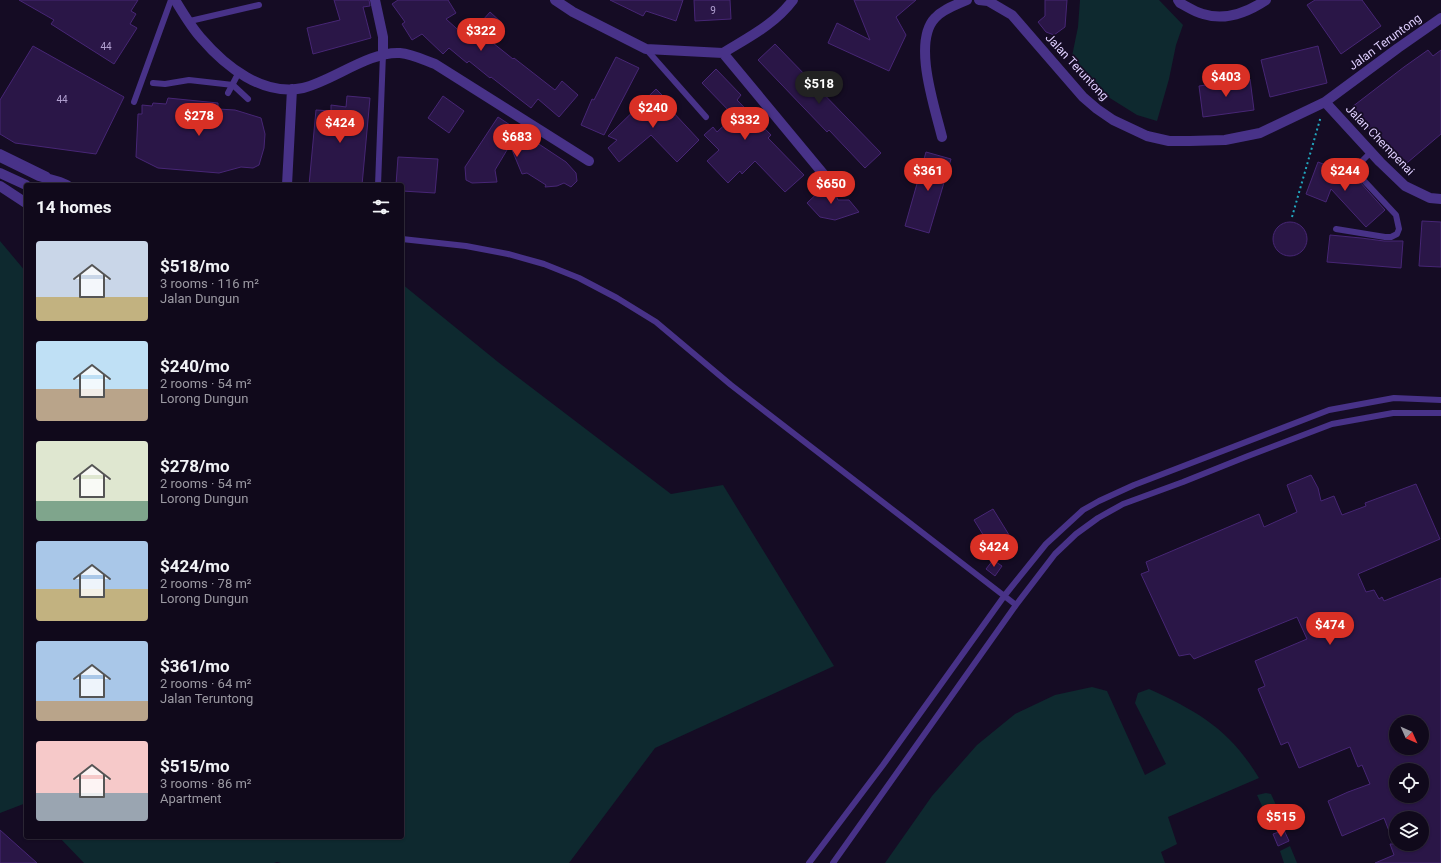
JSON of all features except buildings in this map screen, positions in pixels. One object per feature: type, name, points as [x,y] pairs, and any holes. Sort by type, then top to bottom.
[{"type":"street","points":[[175,0],[200,37],[211,49],[239,72],[256,82],[269,87],[292,89],[302,88],[310,86],[384,54],[400,53],[414,56],[435,64],[589,161]]},
{"type":"street","points":[[375,0],[383,37],[384,54]]},
{"type":"street","points":[[555,0],[574,12],[646,49],[723,53],[770,24],[784,12],[793,0]]},
{"type":"street","points":[[942,137],[925,65],[926,34],[934,18],[948,8],[967,0]]},
{"type":"street","name":"Jalan Teruntong","points":[[979,0],[988,1],[1012,16],[1084,97],[1113,120],[1147,136],[1169,140],[1190,141],[1225,140],[1260,134],[1325,102],[1441,18]]},
{"type":"street","points":[[1178,0],[1180,3],[1203,14],[1223,16],[1244,13],[1266,0]]},
{"type":"street","points":[[723,53],[830,182]]},
{"type":"street","points":[[286,183],[292,89]]},
{"type":"street","name":"Jalan Chempenai","points":[[1325,102],[1405,186],[1430,198],[1441,199]]},
{"type":"street","points":[[0,157],[39,176],[63,183]]},
{"type":"street","points":[[0,173],[24,184]]},
{"type":"street","points":[[0,186],[24,202]]},
{"type":"lane","points":[[134,102],[171,0]]},
{"type":"lane","points":[[190,21],[259,5]]},
{"type":"lane","points":[[646,49],[706,116]]},
{"type":"lane","points":[[378,183],[384,54]]},
{"type":"lane","points":[[228,94],[239,72]]},
{"type":"lane","points":[[153,83],[165,84],[189,80],[233,85],[248,99]]},
{"type":"lane","points":[[0,152],[28,164],[63,183]]},
{"type":"lane","points":[[1336,229],[1391,237],[1396,234],[1399,229],[1396,215],[1393,210],[1355,171],[1355,168],[1371,152]]},
{"type":"lane","points":[[404,239],[466,246],[508,254],[544,264],[579,278],[617,298],[656,322],[731,385],[1016,605]]},
{"type":"lane","points":[[809,863],[883,765],[1005,595],[1046,544],[1084,510],[1099,501],[1134,485],[1329,410],[1394,398],[1441,400]]},
{"type":"lane","points":[[833,863],[1016,605],[1055,554],[1076,534],[1098,518],[1123,504],[1332,424],[1393,413],[1441,413]]},
{"type":"path","points":[[1292,217],[1320,118]]},
{"type":"green space","points":[[1080,0],[1159,0],[1183,25],[1176,45],[1169,79],[1157,121],[1137,115],[1105,95],[1071,61],[1078,27]]},
{"type":"green space","points":[[0,241],[24,270],[24,804],[0,813]]},
{"type":"green space","points":[[404,286],[498,362],[671,494],[723,485],[834,666],[655,748],[569,863],[84,863],[61,839],[404,839]]},
{"type":"green space","points":[[1092,687],[1107,691],[1145,775],[1166,764],[1135,703],[1138,693],[1149,689],[1167,697],[1212,724],[1237,747],[1259,778],[1168,817],[1177,844],[1161,852],[1165,863],[885,863],[932,796],[977,745],[1015,714],[1055,695]]},
{"type":"green space","points":[[1266,793],[1271,794],[1285,825],[1273,830],[1257,795]]},
{"type":"green space","points":[[1290,846],[1297,863],[1284,863],[1280,851]]}]
